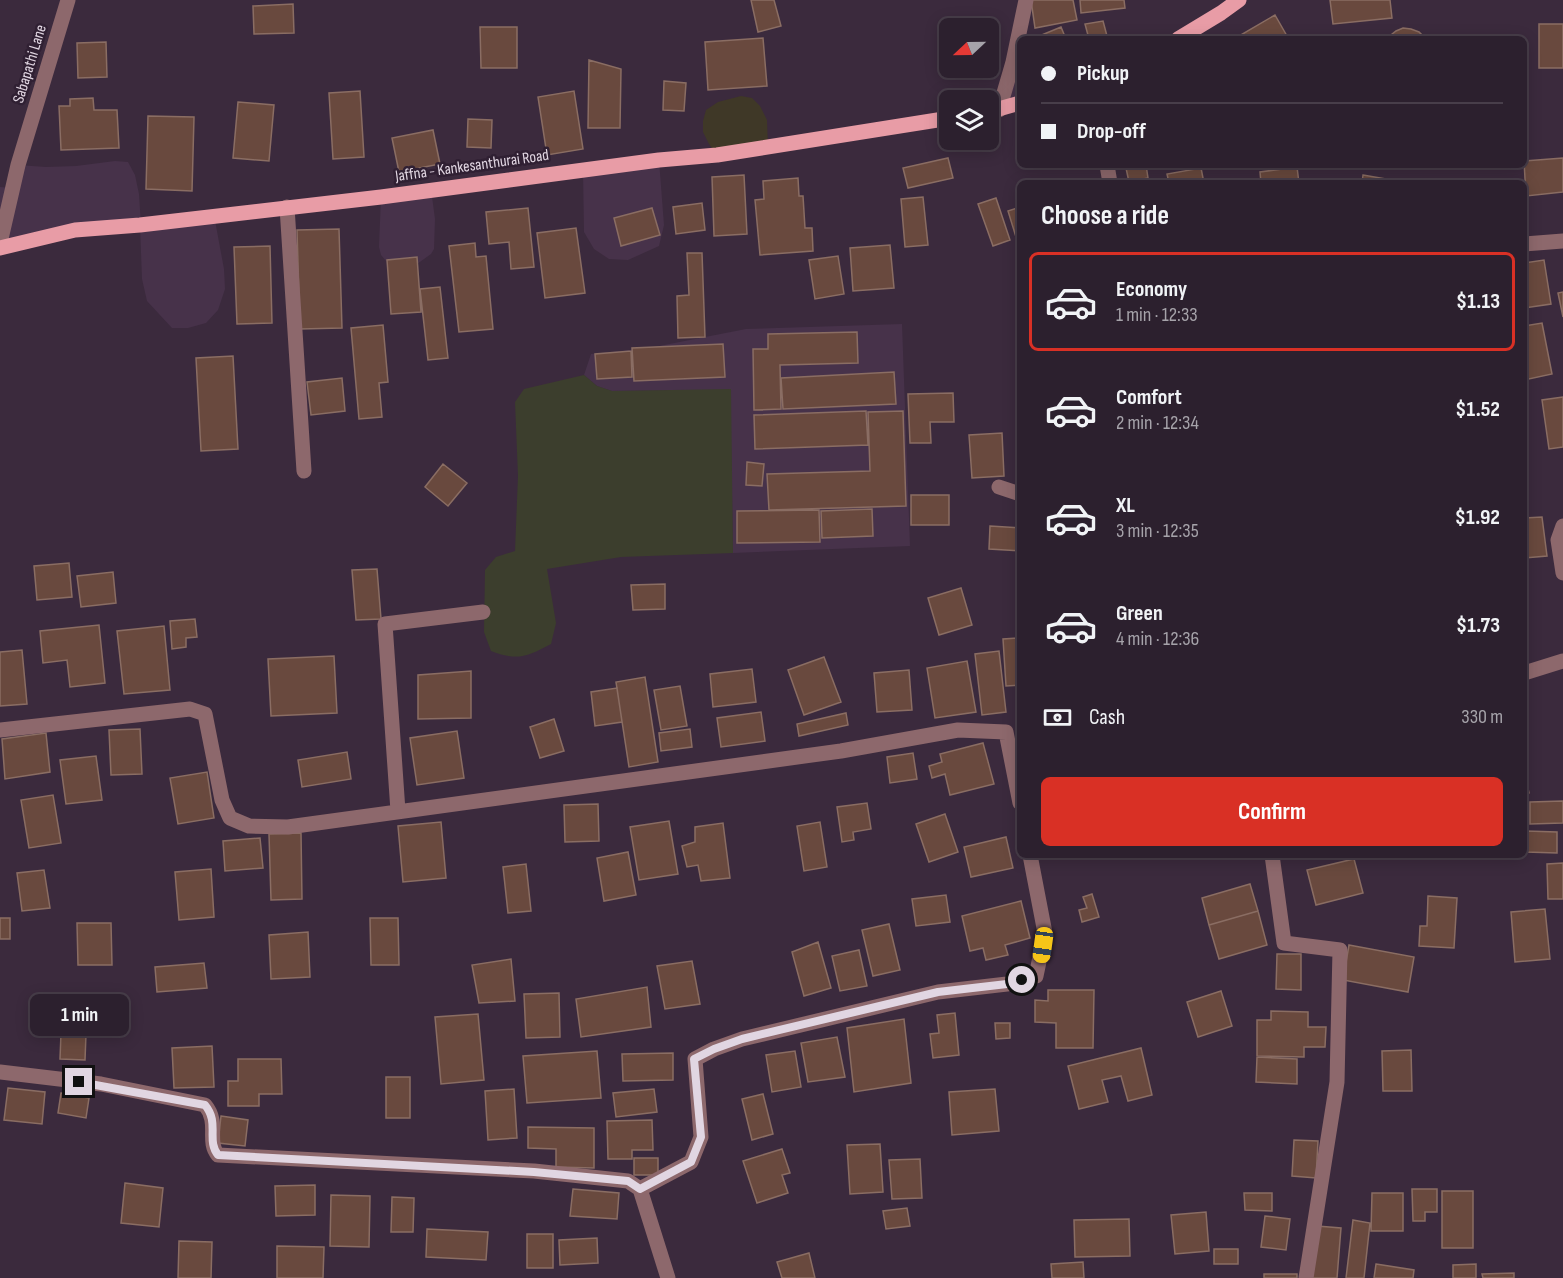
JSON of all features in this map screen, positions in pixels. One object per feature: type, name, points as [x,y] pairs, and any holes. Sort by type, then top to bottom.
[{"type":"main road","points":[[1183,36],[1221,14],[1239,0]]},
{"type":"main road","points":[[999,109],[1017,104]]},
{"type":"main road","name":"Jaffna - Kankesanthurai Road","points":[[0,248],[75,230],[140,225],[717,154],[939,120]]},
{"type":"street","name":"Sabapathi Lane","points":[[0,243],[18,165],[68,0]]},
{"type":"street","points":[[1018,36],[1026,0]]},
{"type":"street","points":[[999,98],[1013,62],[1017,43]]},
{"type":"street","points":[[287,207],[304,471]]},
{"type":"street","points":[[1527,243],[1563,241]]},
{"type":"street","points":[[999,487],[1017,493]]},
{"type":"street","points":[[1563,526],[1558,540],[1563,573]]},
{"type":"street","points":[[398,811],[385,624],[483,612]]},
{"type":"street","points":[[1527,672],[1563,661]]},
{"type":"street","points":[[0,730],[190,709],[206,714],[222,800],[230,818],[249,826],[288,827],[530,795],[841,751],[958,730],[1013,732],[1017,771]]},
{"type":"street","points":[[640,1189],[691,1162],[701,1137],[694,1059],[742,1039],[938,992],[1007,984],[1036,976],[1045,933],[1031,858]]},
{"type":"street","points":[[1272,858],[1284,943],[1340,950],[1337,1082],[1306,1278]]},
{"type":"street","points":[[0,1072],[101,1084],[205,1105],[211,1113],[213,1149],[218,1155],[534,1172],[628,1181],[640,1189],[668,1278]]},
{"type":"shaded area","points":[[1017,66],[1017,104],[999,110]]},
{"type":"shaded area","points":[[741,96],[752,98],[760,106],[767,120],[768,147],[717,155],[703,132],[706,110],[718,102]]},
{"type":"shaded area","points":[[659,160],[664,225],[659,246],[628,260],[609,259],[594,249],[584,232],[583,170]]},
{"type":"shaded area","points":[[115,161],[128,162],[135,175],[141,225],[214,215],[224,269],[225,289],[218,310],[206,323],[188,328],[172,328],[147,301],[142,279],[140,225],[0,248],[0,187],[13,188],[18,165],[76,166]]},
{"type":"shaded area","points":[[431,189],[435,219],[434,249],[431,254],[417,264],[396,265],[386,261],[379,247],[381,197]]},
{"type":"shaded area","points":[[902,324],[910,546],[733,553],[730,390],[612,391],[597,386],[584,375],[591,354],[649,348],[746,329]]},
{"type":"green space","points":[[584,375],[597,386],[612,391],[731,389],[733,553],[621,557],[547,569],[556,623],[551,644],[522,656],[500,654],[491,651],[484,632],[485,570],[496,557],[515,551],[518,476],[515,402],[524,389]]},
{"type":"building","points":[[751,0],[774,0],[781,26],[758,32]]},
{"type":"building","points":[[1031,0],[1073,0],[1077,20],[1035,28]]},
{"type":"building","points":[[1080,0],[1124,0],[1125,8],[1081,13]]},
{"type":"building","points":[[1330,0],[1390,0],[1392,18],[1333,24]]},
{"type":"building","points":[[293,4],[294,33],[254,34],[253,6]]},
{"type":"building","points":[[1275,15],[1287,36],[1239,36]]},
{"type":"building","points":[[1103,21],[1107,36],[1088,36],[1085,24]]},
{"type":"building","points":[[1539,24],[1563,24],[1563,68],[1539,68]]},
{"type":"building","points":[[480,27],[517,27],[517,68],[481,68]]},
{"type":"building","points":[[1061,27],[1065,36],[1039,36]]},
{"type":"building","points":[[1403,28],[1411,29],[1423,36],[1390,36]]},
{"type":"building","points":[[763,38],[767,86],[708,90],[705,42]]},
{"type":"building","points":[[106,42],[107,77],[78,78],[77,43]]},
{"type":"building","points":[[589,60],[621,69],[620,128],[588,128]]},
{"type":"building","points":[[664,81],[686,83],[684,111],[663,110]]},
{"type":"building","points":[[360,91],[364,157],[333,159],[329,93]]},
{"type":"building","points":[[574,91],[583,149],[547,155],[538,97]]},
{"type":"building","points":[[93,98],[94,110],[117,110],[119,148],[61,150],[59,106],[70,106],[70,99]]},
{"type":"building","points":[[238,102],[274,105],[269,161],[233,158]]},
{"type":"building","points":[[148,116],[194,117],[192,191],[146,189]]},
{"type":"building","points":[[468,119],[492,120],[491,148],[467,147]]},
{"type":"building","points":[[433,130],[440,164],[399,172],[392,138]]},
{"type":"building","points":[[948,158],[953,178],[908,188],[903,168]]},
{"type":"building","points":[[1563,158],[1563,192],[1527,196],[1524,168],[1527,168],[1527,161]]},
{"type":"building","points":[[1126,168],[1146,168],[1148,178],[1129,180]]},
{"type":"building","points":[[1201,168],[1203,180],[1168,180],[1167,174]]},
{"type":"building","points":[[1297,168],[1299,180],[1261,180],[1260,172]]},
{"type":"building","points":[[744,175],[747,234],[714,236],[712,177]]},
{"type":"building","points":[[1363,175],[1392,180],[1362,180]]},
{"type":"building","points":[[798,178],[799,196],[803,196],[805,228],[812,228],[813,251],[760,255],[755,200],[764,199],[763,181]]},
{"type":"building","points":[[923,197],[928,245],[905,247],[901,199]]},
{"type":"building","points":[[996,198],[1010,240],[993,246],[978,204]]},
{"type":"building","points":[[702,203],[705,230],[676,234],[673,207]]},
{"type":"building","points":[[528,208],[534,267],[511,269],[509,242],[489,244],[486,212]]},
{"type":"building","points":[[652,208],[660,235],[621,246],[614,218]]},
{"type":"building","points":[[1017,208],[1017,240],[1008,211]]},
{"type":"building","points":[[576,228],[585,293],[545,298],[537,233]]},
{"type":"building","points":[[339,229],[342,328],[300,329],[297,230]]},
{"type":"building","points":[[475,243],[476,257],[486,256],[493,329],[459,332],[449,246]]},
{"type":"building","points":[[890,245],[894,288],[853,291],[850,248]]},
{"type":"building","points":[[270,246],[272,323],[237,324],[234,247]]},
{"type":"building","points":[[687,253],[702,253],[705,337],[678,338],[677,296],[689,295]]},
{"type":"building","points":[[838,256],[844,294],[815,299],[809,260]]},
{"type":"building","points":[[417,257],[421,312],[391,314],[387,260]]},
{"type":"building","points":[[1544,260],[1551,304],[1527,308],[1527,263]]},
{"type":"building","points":[[440,287],[448,358],[428,360],[420,289]]},
{"type":"building","points":[[1563,292],[1563,317],[1558,293]]},
{"type":"building","points":[[1542,323],[1552,374],[1527,379],[1527,326]]},
{"type":"building","points":[[383,325],[388,382],[379,383],[382,417],[359,419],[351,328]]},
{"type":"building","points":[[857,332],[858,363],[780,365],[781,409],[754,410],[753,349],[768,349],[768,334]]},
{"type":"building","points":[[723,344],[725,377],[634,381],[632,348]]},
{"type":"building","points":[[631,351],[632,377],[597,379],[595,354]]},
{"type":"building","points":[[233,356],[238,449],[201,451],[196,358]]},
{"type":"building","points":[[894,372],[896,404],[783,409],[781,378]]},
{"type":"building","points":[[342,378],[345,411],[311,415],[307,382]]},
{"type":"building","points":[[953,393],[954,422],[930,422],[931,443],[910,443],[908,394]]},
{"type":"building","points":[[1563,397],[1563,447],[1549,449],[1542,400]]},
{"type":"building","points":[[866,411],[868,445],[755,449],[754,415]]},
{"type":"building","points":[[903,411],[906,506],[769,510],[767,474],[870,471],[868,412]]},
{"type":"building","points":[[1002,433],[1004,476],[972,478],[969,435]]},
{"type":"building","points":[[747,462],[764,464],[762,486],[746,485]]},
{"type":"building","points":[[443,464],[467,483],[448,506],[425,487]]},
{"type":"building","points":[[911,495],[949,495],[949,525],[911,525]]},
{"type":"building","points":[[872,509],[873,536],[822,538],[821,511]]},
{"type":"building","points":[[819,510],[820,542],[737,543],[737,511]]},
{"type":"building","points":[[1542,517],[1547,556],[1527,558],[1527,518]]},
{"type":"building","points":[[990,526],[1017,528],[1017,551],[989,549]]},
{"type":"building","points":[[69,563],[72,597],[37,600],[34,566]]},
{"type":"building","points":[[377,569],[381,619],[356,620],[352,570]]},
{"type":"building","points":[[113,572],[116,603],[81,607],[77,576]]},
{"type":"building","points":[[665,584],[665,609],[633,610],[631,585]]},
{"type":"building","points":[[961,588],[972,625],[939,635],[928,598]]},
{"type":"building","points":[[195,619],[197,637],[186,638],[186,647],[172,649],[170,621]]},
{"type":"building","points":[[99,625],[105,683],[70,687],[67,660],[43,663],[40,631]]},
{"type":"building","points":[[164,626],[170,690],[124,694],[117,631]]},
{"type":"building","points":[[1017,638],[1017,685],[1006,686],[1003,639]]},
{"type":"building","points":[[22,650],[27,704],[0,706],[0,652]]},
{"type":"building","points":[[999,651],[1006,712],[982,715],[975,654]]},
{"type":"building","points":[[334,656],[337,713],[271,716],[268,659]]},
{"type":"building","points":[[824,657],[841,702],[804,715],[788,670]]},
{"type":"building","points":[[967,661],[976,712],[935,718],[927,668]]},
{"type":"building","points":[[752,669],[756,702],[713,707],[710,674]]},
{"type":"building","points":[[909,670],[912,710],[877,712],[874,673]]},
{"type":"building","points":[[471,671],[471,718],[418,719],[418,675]]},
{"type":"building","points":[[645,677],[658,762],[629,767],[616,682]]},
{"type":"building","points":[[680,686],[687,726],[661,730],[654,690]]},
{"type":"building","points":[[617,688],[622,722],[595,726],[591,692]]},
{"type":"building","points":[[761,712],[765,741],[721,747],[717,718]]},
{"type":"building","points":[[846,713],[848,725],[799,736],[797,724]]},
{"type":"building","points":[[554,719],[564,751],[540,758],[530,727]]},
{"type":"building","points":[[140,729],[142,774],[111,775],[109,730]]},
{"type":"building","points":[[690,729],[692,747],[661,751],[659,733]]},
{"type":"building","points":[[457,731],[464,778],[417,785],[410,738]]},
{"type":"building","points":[[46,733],[50,772],[5,779],[2,739]]},
{"type":"building","points":[[983,743],[994,784],[950,795],[945,774],[932,778],[929,766],[942,762],[940,754]]},
{"type":"building","points":[[347,752],[351,779],[302,787],[298,760]]},
{"type":"building","points":[[913,753],[917,779],[890,783],[887,757]]},
{"type":"building","points":[[96,756],[102,800],[66,804],[60,760]]},
{"type":"building","points":[[207,772],[214,818],[178,824],[170,778]]},
{"type":"building","points":[[53,795],[61,843],[29,848],[21,800]]},
{"type":"building","points":[[1563,801],[1563,823],[1530,824],[1530,802]]},
{"type":"building","points":[[867,803],[871,829],[853,832],[854,840],[842,842],[837,807]]},
{"type":"building","points":[[598,804],[599,841],[565,842],[564,805]]},
{"type":"building","points":[[945,814],[958,852],[929,862],[916,824]]},
{"type":"building","points":[[669,821],[678,874],[639,880],[630,827]]},
{"type":"building","points":[[441,822],[446,878],[403,882],[398,826]]},
{"type":"building","points":[[820,822],[827,867],[804,871],[797,826]]},
{"type":"building","points":[[723,823],[730,878],[701,881],[698,865],[687,867],[682,846],[695,842],[695,827]]},
{"type":"building","points":[[1527,831],[1557,832],[1557,853],[1527,852]]},
{"type":"building","points":[[301,833],[302,899],[271,900],[269,834]]},
{"type":"building","points":[[1006,837],[1013,868],[971,877],[964,847]]},
{"type":"building","points":[[260,838],[263,868],[225,871],[223,841]]},
{"type":"building","points":[[628,852],[636,895],[604,901],[597,858]]},
{"type":"building","points":[[1354,859],[1363,893],[1316,905],[1307,870]]},
{"type":"building","points":[[1563,863],[1563,899],[1548,899],[1547,864]]},
{"type":"building","points":[[526,864],[531,911],[508,913],[503,867]]},
{"type":"building","points":[[211,869],[214,917],[179,920],[175,872]]},
{"type":"building","points":[[44,870],[50,908],[22,911],[17,873]]},
{"type":"building","points":[[1250,884],[1258,911],[1209,925],[1202,898]]},
{"type":"building","points":[[1092,894],[1099,917],[1082,922],[1079,910],[1087,908],[1083,897]]},
{"type":"building","points":[[946,895],[950,922],[916,926],[912,899]]},
{"type":"building","points":[[1428,896],[1457,898],[1454,948],[1419,946],[1420,926],[1427,926]]},
{"type":"building","points":[[1021,901],[1030,938],[1005,945],[1008,955],[986,960],[983,948],[970,951],[962,916]]},
{"type":"building","points":[[1545,909],[1550,959],[1515,962],[1511,912]]},
{"type":"building","points":[[1258,911],[1267,945],[1219,959],[1209,925]]},
{"type":"building","points":[[0,918],[10,918],[10,939],[0,939]]},
{"type":"building","points":[[370,918],[398,918],[399,965],[371,965]]},
{"type":"building","points":[[77,923],[111,923],[112,965],[78,965]]},
{"type":"building","points":[[889,924],[900,970],[873,976],[862,930]]},
{"type":"building","points":[[308,932],[310,977],[271,979],[269,935]]},
{"type":"building","points":[[818,942],[831,988],[804,996],[792,952]]},
{"type":"building","points":[[1349,945],[1414,957],[1408,992],[1343,980]]},
{"type":"building","points":[[859,950],[867,986],[840,991],[832,956]]},
{"type":"building","points":[[1277,954],[1301,954],[1301,990],[1276,989]]},
{"type":"building","points":[[511,959],[515,1001],[479,1003],[472,965]]},
{"type":"building","points":[[692,961],[700,1004],[665,1009],[657,966]]},
{"type":"building","points":[[204,963],[207,988],[157,992],[155,967]]},
{"type":"building","points":[[647,987],[651,1027],[581,1037],[576,999]]},
{"type":"building","points":[[1048,990],[1094,990],[1093,1048],[1056,1048],[1056,1023],[1035,1022],[1035,1000],[1048,1001]]},
{"type":"building","points":[[1221,991],[1232,1026],[1198,1037],[1187,1002]]},
{"type":"building","points":[[559,993],[560,1037],[526,1038],[524,994]]},
{"type":"building","points":[[62,1008],[87,1009],[85,1060],[60,1059]]},
{"type":"building","points":[[1271,1011],[1308,1012],[1308,1027],[1326,1027],[1325,1047],[1304,1047],[1304,1057],[1257,1056],[1257,1020],[1271,1020]]},
{"type":"building","points":[[955,1013],[959,1055],[933,1058],[930,1034],[939,1033],[937,1015]]},
{"type":"building","points":[[478,1014],[484,1080],[441,1084],[435,1017]]},
{"type":"building","points":[[904,1019],[911,1083],[854,1092],[847,1028]]},
{"type":"building","points":[[995,1023],[1010,1023],[1010,1038],[996,1039]]},
{"type":"building","points":[[837,1037],[845,1077],[808,1082],[801,1043]]},
{"type":"building","points":[[212,1046],[214,1087],[174,1088],[172,1048]]},
{"type":"building","points":[[1141,1048],[1152,1095],[1128,1101],[1121,1076],[1102,1080],[1108,1102],[1079,1109],[1068,1066]]},
{"type":"building","points":[[1411,1050],[1412,1091],[1383,1091],[1382,1051]]},
{"type":"building","points":[[597,1051],[601,1098],[527,1103],[523,1056]]},
{"type":"building","points":[[795,1051],[801,1087],[772,1092],[766,1055]]},
{"type":"building","points":[[673,1053],[673,1080],[623,1081],[622,1054]]},
{"type":"building","points":[[1257,1057],[1297,1059],[1297,1084],[1256,1082]]},
{"type":"building","points":[[238,1059],[281,1059],[282,1094],[259,1094],[259,1106],[228,1106],[228,1081],[238,1081]]},
{"type":"building","points":[[386,1077],[410,1077],[410,1118],[386,1118]]},
{"type":"building","points":[[8,1088],[45,1092],[42,1124],[4,1120]]},
{"type":"building","points":[[514,1089],[517,1138],[488,1140],[485,1091]]},
{"type":"building","points":[[654,1089],[657,1112],[616,1117],[613,1093]]},
{"type":"building","points":[[995,1089],[999,1131],[952,1135],[949,1092]]},
{"type":"building","points":[[61,1093],[89,1098],[86,1118],[58,1113]]},
{"type":"building","points":[[763,1094],[773,1134],[752,1140],[742,1099]]},
{"type":"building","points":[[221,1116],[248,1120],[245,1146],[218,1143]]},
{"type":"building","points":[[652,1120],[653,1150],[632,1150],[632,1159],[608,1159],[607,1121]]},
{"type":"building","points":[[528,1127],[594,1128],[594,1168],[556,1167],[556,1149],[528,1148]]},
{"type":"building","points":[[1294,1140],[1318,1141],[1316,1178],[1292,1176]]},
{"type":"building","points":[[880,1144],[883,1192],[850,1194],[847,1145]]},
{"type":"building","points":[[782,1149],[790,1173],[782,1175],[788,1193],[757,1203],[743,1161]]},
{"type":"building","points":[[634,1158],[658,1158],[658,1175],[634,1175]]},
{"type":"building","points":[[920,1159],[922,1198],[892,1199],[889,1160]]},
{"type":"building","points":[[125,1183],[163,1188],[159,1227],[121,1223]]},
{"type":"building","points":[[315,1185],[315,1215],[276,1216],[275,1186]]},
{"type":"building","points":[[573,1189],[619,1193],[617,1219],[570,1216]]},
{"type":"building","points":[[1412,1189],[1437,1189],[1437,1212],[1425,1212],[1425,1221],[1413,1221]]},
{"type":"building","points":[[1442,1191],[1473,1191],[1473,1248],[1442,1248]]},
{"type":"building","points":[[1244,1193],[1272,1193],[1272,1211],[1245,1210]]},
{"type":"building","points":[[1372,1193],[1403,1193],[1403,1231],[1371,1231]]},
{"type":"building","points":[[331,1195],[370,1196],[369,1247],[330,1246]]},
{"type":"building","points":[[392,1197],[414,1198],[413,1232],[391,1232]]},
{"type":"building","points":[[907,1208],[910,1226],[886,1229],[883,1211]]},
{"type":"building","points":[[1206,1212],[1209,1251],[1175,1254],[1171,1215]]},
{"type":"building","points":[[1265,1216],[1290,1219],[1286,1250],[1261,1247]]},
{"type":"building","points":[[1129,1219],[1130,1256],[1075,1257],[1074,1220]]},
{"type":"building","points":[[1353,1220],[1370,1223],[1364,1278],[1346,1278]]},
{"type":"building","points":[[1317,1226],[1341,1228],[1337,1278],[1312,1278]]},
{"type":"building","points":[[427,1229],[488,1232],[486,1260],[426,1257]]},
{"type":"building","points":[[527,1234],[553,1234],[553,1268],[527,1268]]},
{"type":"building","points":[[597,1238],[598,1263],[560,1265],[559,1240]]},
{"type":"building","points":[[179,1241],[212,1242],[211,1278],[178,1278]]},
{"type":"building","points":[[277,1246],[324,1247],[323,1278],[277,1278]]},
{"type":"building","points":[[1214,1249],[1238,1249],[1238,1264],[1214,1264]]},
{"type":"building","points":[[809,1253],[815,1278],[782,1278],[777,1262]]},
{"type":"building","points":[[1083,1262],[1084,1278],[1052,1278],[1051,1264]]},
{"type":"building","points":[[1376,1264],[1414,1270],[1413,1278],[1374,1278]]},
{"type":"building","points":[[1476,1264],[1476,1278],[1453,1278],[1453,1265]]},
{"type":"building","points":[[1514,1273],[1514,1278],[1483,1278],[1482,1274]]},
{"type":"building","points":[[1264,1274],[1297,1274],[1297,1278],[1264,1278]]},
{"type":"route","points":[[79,1082],[101,1084],[175,1101],[205,1105],[211,1113],[213,1149],[218,1155],[534,1172],[628,1181],[640,1189],[691,1162],[701,1137],[694,1059],[742,1039],[938,992],[1007,984],[1022,980]]}]
